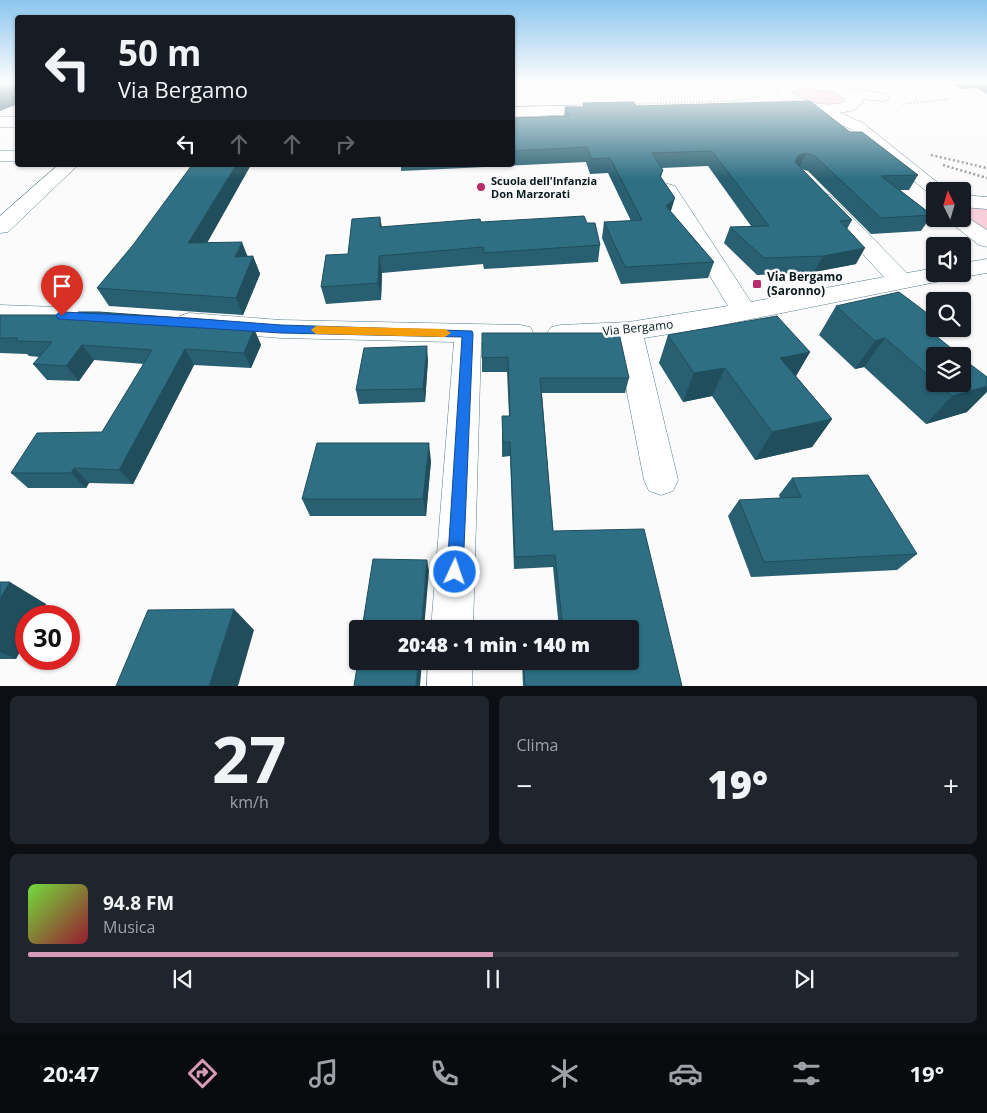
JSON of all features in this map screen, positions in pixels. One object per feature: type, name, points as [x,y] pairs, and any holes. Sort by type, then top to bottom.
[{"type":"street","points":[[833,115],[857,126],[927,182]]},
{"type":"street","points":[[854,115],[857,126]]},
{"type":"street","points":[[0,122],[15,122]]},
{"type":"street","points":[[0,156],[15,156]]},
{"type":"street","points":[[908,166],[940,182]]},
{"type":"street","points":[[0,228],[66,167]]},
{"type":"street","points":[[807,182],[902,281]]},
{"type":"street","points":[[668,190],[744,312]]},
{"type":"street","points":[[970,228],[987,240]]},
{"type":"street","name":"Via Bergamo","points":[[168,321],[281,329],[468,334],[565,334],[630,331],[744,312],[926,277]]},
{"type":"street","points":[[0,314],[84,317]]},
{"type":"street","points":[[630,331],[661,480]]},
{"type":"street","points":[[452,620],[468,334]]},
{"type":"street","points":[[449,686],[450,670]]},
{"type":"path","points":[[924,152],[952,161],[987,168]]},
{"type":"shaded area","points":[[971,206],[987,207],[987,233],[971,221]]},
{"type":"building","points":[[569,115],[828,115],[850,132],[862,132],[918,175],[881,176],[926,210],[926,215],[881,218],[815,156],[806,153],[798,156],[795,162],[852,220],[840,221],[865,248],[823,256],[764,258],[730,227],[769,226],[712,151],[652,153],[663,170],[660,176],[675,198],[666,206],[714,262],[625,267],[604,222],[642,220],[610,158],[592,159],[587,147],[515,151],[515,118]]},
{"type":"building","points":[[191,167],[235,167],[188,243],[242,242],[235,257],[253,256],[236,298],[97,288],[133,245]]},
{"type":"building","points":[[584,216],[587,223],[595,223],[600,245],[484,253],[483,247],[379,256],[378,283],[321,287],[326,255],[348,254],[352,219],[380,217],[380,227],[480,219],[481,222]]},
{"type":"building","points":[[899,292],[926,312],[926,337],[937,337],[950,347],[926,347],[926,373],[885,338],[875,341],[836,306]]},
{"type":"building","points":[[78,312],[223,321],[219,327],[254,329],[244,353],[185,349],[119,470],[74,468],[71,473],[11,473],[37,433],[102,432],[152,350],[82,345],[66,366],[33,364],[52,342],[16,341],[18,338],[0,338],[0,315],[75,315]]},
{"type":"building","points":[[777,316],[810,352],[780,358],[832,419],[772,432],[725,368],[694,373],[668,335]]},
{"type":"building","points":[[482,333],[619,333],[629,378],[540,378],[553,531],[644,529],[682,686],[525,686],[524,670],[639,670],[639,620],[562,620],[555,555],[515,557],[510,442],[503,442],[502,416],[510,416],[508,357],[482,358]]},
{"type":"building","points":[[427,346],[423,389],[356,390],[364,348]]},
{"type":"building","points":[[971,365],[987,377],[987,386],[971,391]]},
{"type":"building","points":[[947,392],[966,392],[952,396]]},
{"type":"building","points":[[317,443],[429,443],[423,499],[302,499]]},
{"type":"building","points":[[868,475],[917,554],[764,562],[739,500],[801,497],[792,478]]},
{"type":"building","points":[[373,559],[427,560],[422,620],[363,620]]},
{"type":"building","points":[[0,582],[10,582],[0,599]]},
{"type":"building","points":[[234,609],[209,686],[116,686],[148,610]]},
{"type":"building","points":[[357,670],[417,670],[416,686],[354,686]]},
{"type":"slow traffic","points":[[316,330],[445,333]]},
{"type":"place","name":"Scuola dell'Infanzia Don Marzorati","points":[[481,187]]},
{"type":"place","name":"Via Bergamo (Saronno)","points":[[757,284]]},
{"type":"route","points":[[62,316],[281,329],[468,334],[455,572]]}]
